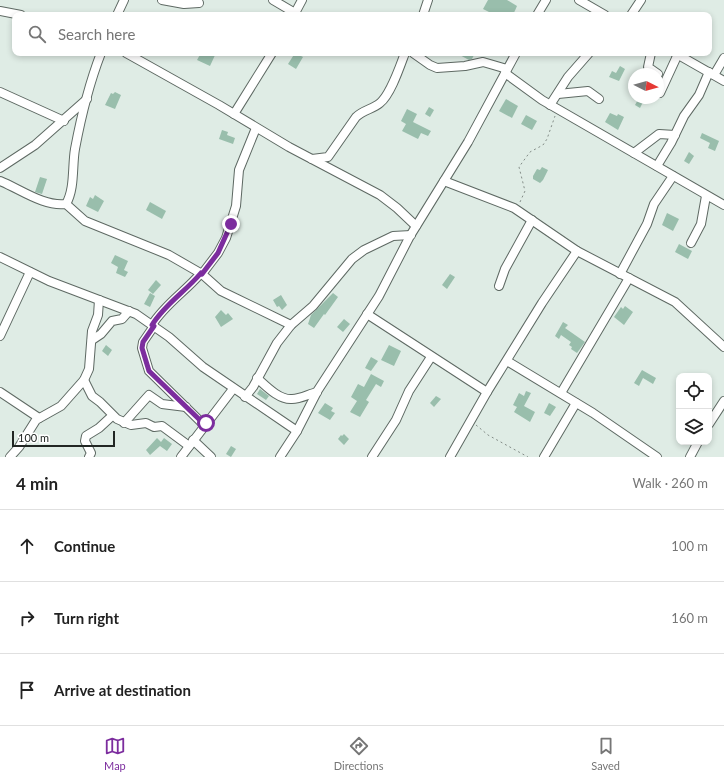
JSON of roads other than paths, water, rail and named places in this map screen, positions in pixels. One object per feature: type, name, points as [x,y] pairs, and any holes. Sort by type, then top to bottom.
[{"type":"street","points":[[118,12],[124,0]]},
{"type":"street","points":[[162,0],[184,4],[199,3]]},
{"type":"street","points":[[274,0],[291,12]]},
{"type":"street","points":[[295,12],[302,0]]},
{"type":"street","points":[[423,12],[428,0]]},
{"type":"street","points":[[539,12],[546,0]]},
{"type":"street","points":[[579,0],[600,12]]},
{"type":"street","points":[[633,12],[641,0]]},
{"type":"street","points":[[0,11],[12,13]]},
{"type":"street","points":[[66,204],[72,185],[76,146],[87,99],[100,56]]},
{"type":"street","points":[[131,56],[311,159],[380,195],[397,208],[416,226]]},
{"type":"street","points":[[234,114],[270,56]]},
{"type":"street","points":[[311,159],[328,157],[356,117],[361,112],[382,101],[398,72],[404,56]]},
{"type":"street","points":[[417,56],[437,68],[465,66],[483,62],[506,71],[525,89],[706,196],[724,205]]},
{"type":"street","points":[[280,457],[297,431],[317,392],[379,296],[416,226],[468,142],[514,56]]},
{"type":"street","points":[[553,106],[568,77],[586,56]]},
{"type":"street","points":[[650,56],[648,66],[650,68]]},
{"type":"street","points":[[664,83],[675,56]]},
{"type":"street","points":[[680,56],[724,81]]},
{"type":"street","points":[[657,166],[712,74],[724,58]]},
{"type":"street","points":[[558,94],[588,91],[598,99]]},
{"type":"street","points":[[0,92],[64,121]]},
{"type":"street","points":[[0,168],[36,145],[87,99]]},
{"type":"street","points":[[204,424],[153,376],[146,364],[142,348],[143,342],[161,311],[202,274],[218,253],[226,238],[236,206],[236,185],[240,170],[256,128]]},
{"type":"street","points":[[634,153],[659,134],[675,135]]},
{"type":"street","points":[[620,274],[647,224],[654,204],[673,176]]},
{"type":"street","points":[[444,181],[518,211],[577,251],[675,302],[724,347]]},
{"type":"street","points":[[0,182],[49,203],[59,205],[66,204],[85,221],[169,255],[202,274],[221,291],[291,325]]},
{"type":"street","points":[[691,243],[701,224],[706,196]]},
{"type":"street","points":[[499,286],[506,269],[532,220]]},
{"type":"street","points":[[245,397],[277,342],[291,325],[313,306],[352,259],[378,242],[393,236],[411,235]]},
{"type":"street","points":[[450,457],[487,392],[542,303],[577,251]]},
{"type":"street","points":[[0,257],[49,281],[129,311],[153,325],[203,368],[297,431]]},
{"type":"street","points":[[0,336],[30,272]]},
{"type":"street","points":[[561,393],[629,278]]},
{"type":"street","points":[[10,457],[23,440],[31,425],[39,418],[61,406],[84,380],[89,369],[92,331],[98,315],[99,300]]},
{"type":"street","points":[[92,340],[101,334],[112,321],[122,319],[129,311]]},
{"type":"street","points":[[367,314],[487,392]]},
{"type":"street","points":[[372,457],[396,420],[410,391],[431,357]]},
{"type":"street","points":[[507,361],[561,393],[657,457]]},
{"type":"street","points":[[257,378],[278,395],[286,399],[299,398],[317,392]]},
{"type":"street","points":[[84,380],[92,396],[100,402],[112,416],[131,425],[146,423],[154,427],[162,426],[212,457]]},
{"type":"street","points":[[181,457],[204,424],[233,389]]},
{"type":"street","points":[[0,392],[39,418]]},
{"type":"street","points":[[124,423],[149,395],[162,404],[186,407]]},
{"type":"street","points":[[712,419],[724,401]]},
{"type":"street","points":[[544,457],[576,403]]},
{"type":"street","points":[[89,457],[91,453],[85,441],[86,436],[99,428],[112,416]]},
{"type":"street","points":[[690,457],[696,445]]}]
